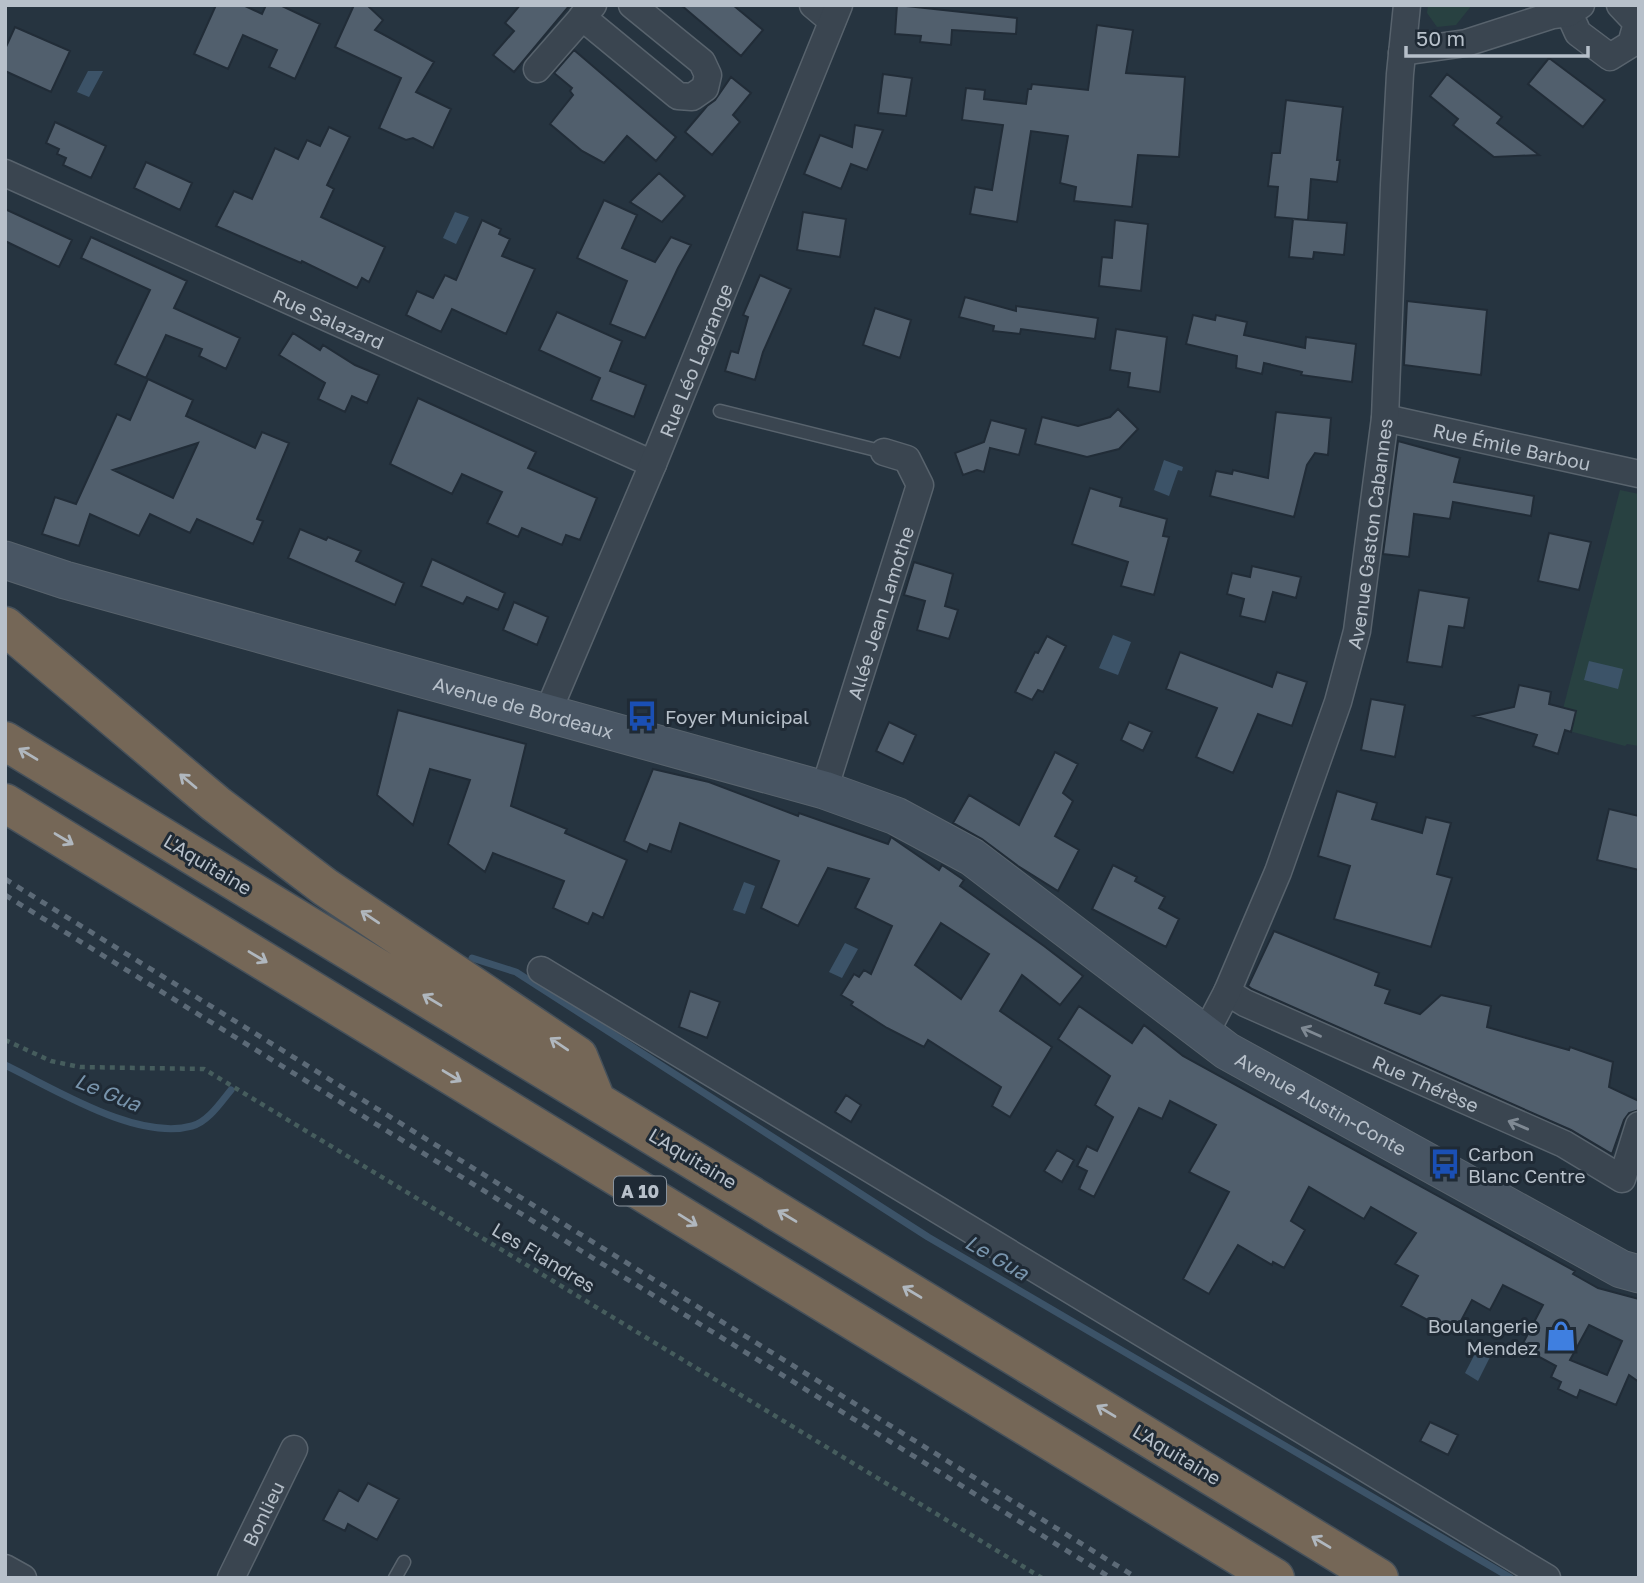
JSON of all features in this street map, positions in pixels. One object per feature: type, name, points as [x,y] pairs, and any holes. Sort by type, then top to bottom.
[{"type":"highway","points":[[5,626],[216,804],[325,887],[578,1056],[595,1098]]},
{"type":"highway","name":"L'Aquitaine","points":[[5,741],[1379,1578]]},
{"type":"highway","name":"A 10","points":[[5,803],[1275,1578]]},
{"type":"main road","name":"Avenue de Bordeaux","points":[[5,561],[65,580],[824,790],[896,816],[972,857]]},
{"type":"main road","name":"Avenue de Bordeaux","points":[[5,576],[65,580]]},
{"type":"main road","name":"Avenue Austin-Conte","points":[[972,857],[1216,1042],[1508,1209],[1621,1269],[1639,1274]]},
{"type":"street","points":[[537,69],[588,11],[678,96],[692,97],[705,88],[708,75],[702,62],[632,5]]},
{"type":"street","name":"Avenue Gaston Cabannes","points":[[1216,1042],[1227,992],[1278,872],[1338,702],[1357,631],[1385,418],[1394,185],[1407,5]]},
{"type":"street","points":[[1402,52],[1466,43],[1575,9],[1578,33],[1610,57],[1631,44],[1637,23],[1620,5]]},
{"type":"street","name":"Rue Léo Lagrange","points":[[549,714],[653,464],[828,10]]},
{"type":"street","name":"Rue Salazard","points":[[5,173],[653,464]]},
{"type":"street","name":"Rue Émile Barbou","points":[[1385,418],[1639,474]]},
{"type":"street","name":"Allée Jean Lamothe","points":[[824,790],[920,485],[907,459],[884,452]]},
{"type":"street","points":[[541,970],[1547,1578]]},
{"type":"street","name":"Rue Thérèse","points":[[1227,992],[1564,1144],[1622,1179],[1639,1125]]},
{"type":"street","name":"Bonlieu","points":[[231,1578],[294,1449]]},
{"type":"street","points":[[5,1568],[23,1578]]},
{"type":"lane","points":[[720,411],[884,452]]},
{"type":"lane","points":[[395,1578],[404,1562]]},
{"type":"path","name":"Les Flandres","points":[[5,1040],[51,1061],[80,1067],[204,1069],[1042,1578]]},
{"type":"green space","points":[[1428,5],[1472,5],[1456,25],[1437,27],[1427,13]]},
{"type":"green space","points":[[1620,490],[1639,494],[1639,746],[1625,746],[1558,728]]},
{"type":"water","points":[[88,71],[103,71],[89,97],[77,92]]},
{"type":"water","points":[[455,212],[469,217],[456,244],[443,238]]},
{"type":"water","points":[[1164,460],[1183,467],[1182,471],[1178,470],[1169,496],[1154,490]]},
{"type":"water","points":[[1113,635],[1131,642],[1118,675],[1099,668]]},
{"type":"water","points":[[1589,661],[1623,669],[1618,689],[1584,680]]},
{"type":"water","points":[[744,882],[755,886],[745,914],[733,910]]},
{"type":"water","points":[[845,943],[858,949],[842,978],[829,972]]},
{"type":"water","points":[[1479,1346],[1492,1353],[1478,1381],[1465,1373]]},
{"type":"building","points":[[216,5],[243,5],[262,14],[266,5],[280,5],[320,24],[295,79],[269,67],[277,50],[243,35],[228,69],[194,54]]},
{"type":"building","points":[[354,5],[367,5],[383,20],[375,30],[434,62],[416,92],[451,109],[433,148],[413,138],[406,140],[379,128],[401,78],[335,47]]},
{"type":"building","points":[[520,5],[570,5],[514,72],[493,55],[514,31],[505,23]]},
{"type":"building","points":[[681,5],[733,5],[763,30],[741,56]]},
{"type":"building","points":[[897,5],[1017,18],[1016,34],[952,30],[951,45],[920,42],[921,36],[895,34]]},
{"type":"building","points":[[1097,25],[1133,30],[1126,73],[1185,77],[1179,157],[1138,155],[1132,207],[1074,201],[1076,187],[1060,183],[1068,136],[1031,131],[1017,222],[970,214],[975,187],[992,190],[1003,125],[962,120],[966,88],[985,90],[984,99],[1026,104],[1028,89],[1031,89],[1032,84],[1088,90]]},
{"type":"building","points":[[15,27],[70,51],[51,92],[5,71],[5,49]]},
{"type":"building","points":[[574,50],[676,137],[656,161],[627,136],[604,163],[582,151],[550,124],[573,95],[570,91],[572,88],[554,73]]},
{"type":"building","points":[[1549,58],[1605,100],[1583,127],[1528,84]]},
{"type":"building","points":[[883,74],[912,78],[906,116],[878,113]]},
{"type":"building","points":[[1447,74],[1502,117],[1497,123],[1539,155],[1494,157],[1453,125],[1458,119],[1430,96]]},
{"type":"building","points":[[731,77],[751,93],[733,115],[740,122],[712,155],[685,132],[715,100]]},
{"type":"building","points":[[1286,100],[1343,107],[1337,182],[1311,179],[1308,220],[1275,217],[1278,187],[1268,186],[1272,153],[1280,153]]},
{"type":"building","points":[[55,122],[106,146],[91,178],[63,165],[66,158],[57,154],[59,149],[46,143]]},
{"type":"building","points":[[855,125],[883,130],[867,170],[851,164],[841,189],[804,174],[820,135],[852,147]]},
{"type":"building","points":[[329,127],[350,137],[327,185],[334,189],[321,217],[385,247],[369,282],[362,278],[357,288],[302,261],[301,263],[216,226],[234,191],[252,199],[275,148],[298,159],[307,140],[320,146]]},
{"type":"building","points":[[146,162],[192,183],[180,210],[134,188]]},
{"type":"building","points":[[659,173],[685,196],[662,222],[630,202]]},
{"type":"building","points":[[604,200],[637,215],[622,248],[655,262],[671,237],[691,245],[645,338],[610,324],[627,281],[577,258]]},
{"type":"building","points":[[5,209],[72,240],[59,267],[5,241]]},
{"type":"building","points":[[803,212],[846,219],[840,257],[797,250]]},
{"type":"building","points":[[1293,219],[1347,223],[1344,255],[1314,252],[1313,259],[1289,257]]},
{"type":"building","points":[[482,220],[501,229],[499,234],[510,239],[502,256],[535,269],[506,334],[452,309],[441,332],[406,315],[417,291],[433,298],[445,275],[456,280]]},
{"type":"building","points":[[1115,220],[1148,224],[1141,291],[1099,286],[1102,257],[1112,258]]},
{"type":"building","points":[[91,237],[187,281],[174,308],[240,338],[226,369],[199,356],[202,349],[166,335],[146,378],[115,364],[150,290],[81,258]]},
{"type":"building","points":[[760,275],[791,289],[763,352],[755,380],[725,371],[731,351],[738,353],[748,317],[743,315]]},
{"type":"building","points":[[965,297],[1016,311],[1016,306],[1098,318],[1095,339],[1021,329],[1020,334],[993,331],[994,326],[959,317]]},
{"type":"building","points":[[1407,301],[1487,310],[1481,375],[1404,365]]},
{"type":"building","points":[[875,308],[911,320],[900,358],[863,345]]},
{"type":"building","points":[[557,312],[622,341],[610,371],[646,385],[634,417],[591,400],[600,378],[539,350]]},
{"type":"building","points":[[1193,315],[1215,320],[1216,315],[1247,322],[1244,335],[1305,348],[1306,337],[1356,344],[1352,382],[1301,375],[1302,372],[1264,363],[1262,374],[1236,368],[1237,356],[1186,344]]},
{"type":"building","points":[[1116,329],[1167,337],[1160,392],[1128,387],[1130,373],[1110,370]]},
{"type":"building","points":[[293,333],[320,350],[323,345],[355,365],[379,375],[367,403],[352,396],[345,412],[318,399],[325,383],[279,355]]},
{"type":"building","points":[[148,379],[193,400],[186,416],[255,448],[262,432],[289,443],[257,519],[263,521],[253,544],[197,519],[190,533],[150,514],[139,536],[90,514],[79,546],[42,534],[55,497],[76,504],[117,414],[130,420]],"holes":[[[198,443],[173,498],[113,470]]]},
{"type":"building","points":[[418,398],[536,452],[528,468],[597,498],[580,540],[566,535],[562,545],[522,528],[518,537],[487,523],[502,492],[462,474],[452,494],[390,464]]},
{"type":"building","points":[[1118,409],[1138,429],[1119,449],[1087,457],[1035,444],[1042,417],[1078,426],[1110,417]]},
{"type":"building","points":[[1276,412],[1331,418],[1328,455],[1315,453],[1307,465],[1294,517],[1210,496],[1216,471],[1232,474],[1233,470],[1268,478]]},
{"type":"building","points":[[991,420],[1026,429],[1019,455],[990,448],[984,472],[977,470],[963,475],[955,453],[984,442]]},
{"type":"building","points":[[1398,441],[1460,458],[1454,482],[1534,496],[1531,516],[1453,502],[1450,519],[1414,514],[1409,557],[1383,554]]},
{"type":"building","points":[[1090,488],[1122,498],[1120,506],[1167,519],[1163,536],[1169,537],[1154,595],[1121,586],[1128,562],[1072,544]]},
{"type":"building","points":[[300,529],[361,551],[356,561],[404,583],[395,605],[288,558]]},
{"type":"building","points":[[1549,533],[1591,542],[1579,590],[1538,581]]},
{"type":"building","points":[[432,559],[505,593],[498,610],[467,597],[463,604],[421,586]]},
{"type":"building","points":[[914,562],[953,574],[945,606],[958,610],[949,639],[917,630],[925,601],[904,595]]},
{"type":"building","points":[[1252,566],[1301,577],[1296,598],[1273,592],[1265,622],[1240,616],[1244,599],[1227,594],[1232,573],[1250,577]]},
{"type":"building","points":[[1419,590],[1469,598],[1464,628],[1449,626],[1442,667],[1407,662]]},
{"type":"building","points":[[514,602],[548,617],[537,645],[503,630]]},
{"type":"building","points":[[1047,636],[1066,646],[1043,692],[1038,690],[1032,700],[1015,692],[1035,652],[1038,653]]},
{"type":"building","points":[[1180,652],[1272,687],[1277,672],[1307,682],[1292,726],[1258,714],[1233,773],[1196,757],[1217,708],[1166,689]]},
{"type":"building","points":[[1519,685],[1551,692],[1549,704],[1576,711],[1571,732],[1565,730],[1558,754],[1533,746],[1537,735],[1474,716],[1514,707]]},
{"type":"building","points":[[1371,699],[1405,705],[1395,757],[1361,750]]},
{"type":"building","points":[[398,710],[526,744],[511,806],[567,829],[565,833],[627,860],[603,918],[593,913],[588,924],[553,908],[564,881],[493,853],[485,872],[448,844],[470,780],[430,769],[413,825],[377,795]]},
{"type":"building","points":[[889,722],[916,735],[903,764],[876,751]]},
{"type":"building","points":[[1129,722],[1152,732],[1143,751],[1121,740]]},
{"type":"building","points":[[1055,752],[1078,764],[1063,793],[1073,801],[1055,836],[1079,850],[1058,891],[982,839],[953,823],[969,795],[1019,825]]},
{"type":"building","points":[[653,769],[709,782],[798,816],[799,813],[888,844],[891,837],[939,870],[942,865],[964,880],[960,886],[1083,976],[1060,1005],[1022,975],[1000,1011],[1052,1047],[1010,1117],[992,1106],[1001,1087],[928,1040],[924,1047],[887,1028],[851,1005],[853,1002],[841,995],[854,974],[859,977],[864,970],[871,974],[892,926],[855,908],[869,879],[828,868],[798,926],[761,908],[779,861],[680,823],[671,852],[650,844],[647,852],[624,841]],"holes":[[[941,923],[989,954],[961,999],[915,965]]]},
{"type":"building","points":[[1337,791],[1377,803],[1372,819],[1422,833],[1426,817],[1451,823],[1437,874],[1452,878],[1431,947],[1334,919],[1350,866],[1318,856]]},
{"type":"building","points":[[1609,809],[1639,816],[1639,870],[1597,860]]},
{"type":"building","points":[[1113,865],[1137,877],[1135,881],[1165,897],[1159,908],[1179,919],[1166,947],[1092,909]]},
{"type":"building","points":[[1274,931],[1379,973],[1375,985],[1390,990],[1385,1003],[1420,1014],[1441,995],[1491,1006],[1487,1027],[1569,1050],[1570,1047],[1613,1062],[1609,1087],[1639,1101],[1639,1110],[1629,1113],[1624,1120],[1612,1154],[1571,1130],[1252,989],[1248,986]]},
{"type":"building","points":[[690,991],[720,1002],[707,1038],[679,1027]]},
{"type":"building","points":[[1079,1006],[1132,1043],[1144,1025],[1183,1056],[1575,1271],[1573,1274],[1598,1288],[1639,1299],[1639,1382],[1629,1375],[1616,1405],[1580,1390],[1577,1398],[1558,1389],[1561,1382],[1551,1377],[1556,1366],[1521,1347],[1543,1305],[1503,1285],[1490,1310],[1472,1300],[1454,1334],[1401,1306],[1418,1276],[1395,1264],[1416,1233],[1371,1207],[1364,1219],[1309,1187],[1291,1221],[1305,1230],[1284,1268],[1273,1262],[1272,1265],[1238,1245],[1209,1294],[1183,1279],[1229,1192],[1189,1172],[1216,1125],[1170,1101],[1162,1119],[1139,1108],[1094,1197],[1079,1189],[1087,1171],[1077,1166],[1087,1146],[1097,1151],[1113,1117],[1095,1105],[1110,1076],[1058,1039]],"holes":[[[1589,1325],[1622,1341],[1607,1375],[1570,1360]]]},
{"type":"building","points":[[846,1095],[861,1105],[851,1122],[835,1112]]},
{"type":"building","points":[[1057,1150],[1074,1160],[1062,1182],[1044,1171]]},
{"type":"building","points":[[1430,1422],[1458,1435],[1448,1455],[1420,1441]]},
{"type":"building","points":[[368,1483],[399,1499],[377,1540],[348,1524],[345,1531],[323,1520],[339,1490],[358,1501]]},
{"type":"waterway","name":"Le Gua","points":[[472,958],[516,972],[928,1237],[1511,1578]]},
{"type":"waterway","name":"Le Gua","points":[[5,1065],[72,1099],[122,1120],[170,1129],[198,1124],[214,1111],[231,1090]]},
{"type":"railway","points":[[5,879],[1137,1578]]},
{"type":"railway","points":[[5,895],[1111,1578]]},
{"type":"place","name":"Foyer Municipal","points":[[642,716]]},
{"type":"place","name":"Carbon Blanc Centre","points":[[1445,1164]]},
{"type":"place","name":"Boulangerie Mendez","points":[[1561,1336]]}]
